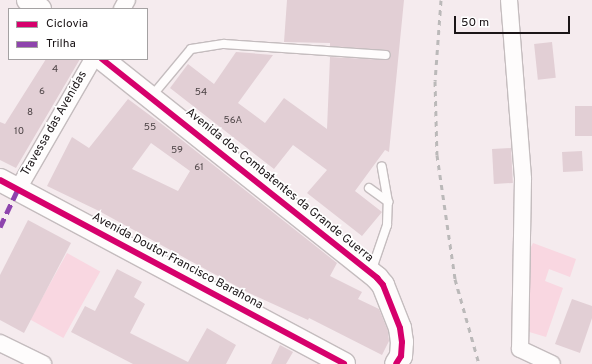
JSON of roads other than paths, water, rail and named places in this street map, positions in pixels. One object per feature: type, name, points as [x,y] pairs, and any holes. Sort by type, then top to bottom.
[{"type":"street","points":[[28,0],[39,8]]},
{"type":"street","points":[[509,0],[524,179],[520,349],[552,364]]},
{"type":"street","name":"Travessa das Avenidas","points":[[9,184],[92,60]]},
{"type":"street","name":"Avenida dos Combatentes da Grande Guerra","points":[[103,60],[370,273],[383,285],[400,328],[402,361]]},
{"type":"street","name":"Avenida Doutor Francisco Barahona","points":[[9,184],[344,364]]},
{"type":"street","points":[[0,343],[43,364]]},
{"type":"lane","points":[[151,98],[191,49],[224,44],[386,55]]},
{"type":"lane","points":[[370,273],[387,225],[388,202],[382,167]]},
{"type":"lane","points":[[369,188],[388,202]]},
{"type":"railway","points":[[441,0],[435,81],[437,155],[455,279],[479,364]]}]
